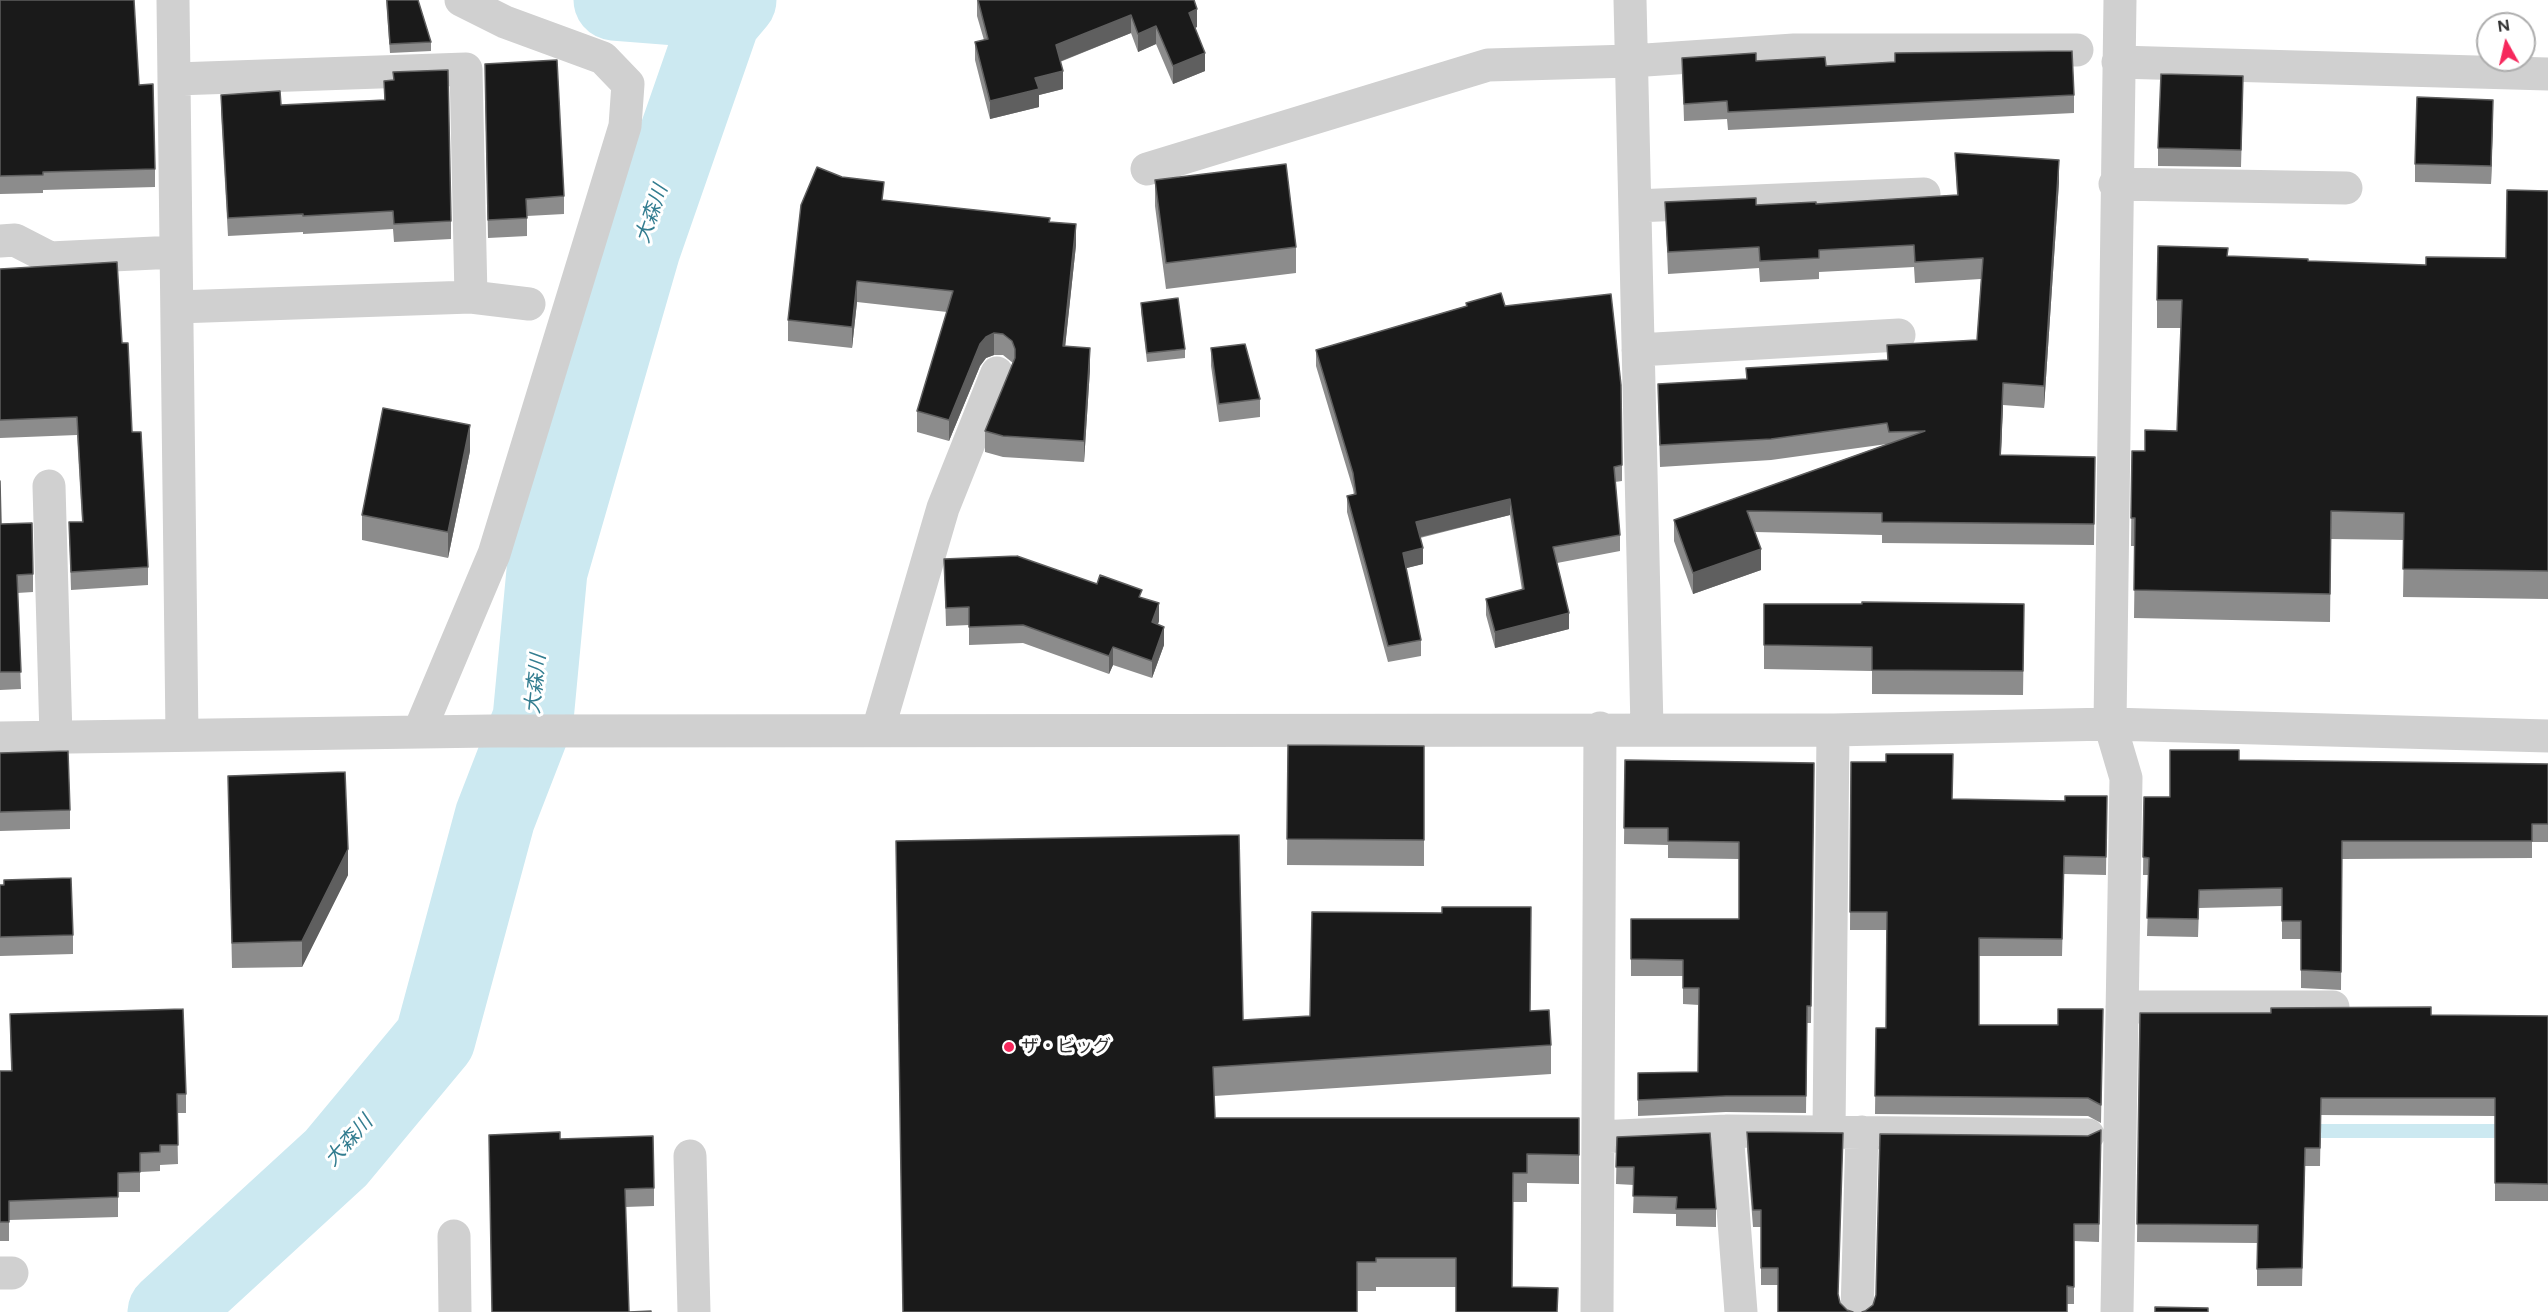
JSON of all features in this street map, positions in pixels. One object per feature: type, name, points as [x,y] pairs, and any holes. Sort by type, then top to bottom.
[{"type":"street","points":[[174,0],[182,734]]},
{"type":"street","points":[[419,732],[494,554],[625,126],[628,84],[603,58],[505,22],[461,0]]},
{"type":"street","points":[[1630,0],[1647,729]]},
{"type":"street","points":[[2117,1312],[2126,778],[2110,724],[2115,184],[2120,0]]},
{"type":"street","points":[[1147,169],[1488,65],[1631,61],[1794,50],[2077,50]]},
{"type":"street","points":[[2118,62],[2548,74]]},
{"type":"street","points":[[176,79],[466,69],[471,297]]},
{"type":"street","points":[[2115,184],[2346,188]]},
{"type":"street","points":[[1635,206],[1924,194]]},
{"type":"street","points":[[0,241],[15,240],[50,258],[176,252]]},
{"type":"street","points":[[177,307],[471,297],[529,304]]},
{"type":"street","points":[[1638,350],[1899,335]]},
{"type":"street","points":[[878,730],[943,508],[997,374]]},
{"type":"street","points":[[49,486],[56,737]]},
{"type":"street","points":[[0,738],[419,732],[1600,728],[1833,730],[2110,724],[2548,736]]},
{"type":"street","points":[[1597,1312],[1600,728]]},
{"type":"street","points":[[1829,1132],[1833,730]]},
{"type":"street","points":[[2122,1007],[2333,1007]]},
{"type":"street","points":[[1598,1137],[1727,1131],[2088,1135]]},
{"type":"street","points":[[1727,1131],[1741,1312]]},
{"type":"street","points":[[1857,1312],[1862,1132]]},
{"type":"street","points":[[690,1156],[694,1312]]},
{"type":"street","points":[[454,1236],[455,1312]]},
{"type":"building","points":[[0,0],[134,0],[139,85],[153,84],[155,169],[43,172],[43,175],[0,176]]},
{"type":"building","points":[[387,0],[418,0],[431,42],[390,44]]},
{"type":"building","points":[[978,0],[1194,0],[1197,9],[1189,13],[1205,53],[1173,66],[1156,26],[1138,34],[1131,15],[1056,45],[1063,71],[1035,78],[1039,89],[990,101],[975,42],[988,39]]},
{"type":"building","points":[[2072,51],[2074,95],[1728,112],[1727,101],[1684,104],[1682,58],[1756,53],[1756,61],[1825,57],[1826,66],[1895,62],[1895,53]]},
{"type":"building","points":[[557,60],[564,196],[526,199],[527,218],[488,220],[485,64]]},
{"type":"building","points":[[448,70],[451,221],[394,224],[393,211],[228,218],[221,95],[280,91],[281,105],[385,100],[384,81],[394,80],[393,72]]},
{"type":"building","points":[[2161,74],[2243,76],[2241,150],[2158,148]]},
{"type":"building","points":[[2417,97],[2493,100],[2491,166],[2415,164]]},
{"type":"building","points":[[1955,153],[2059,160],[2044,386],[2003,383],[2000,455],[2095,457],[2094,524],[1882,522],[1882,513],[1747,511],[1761,549],[1693,573],[1674,520],[1925,431],[1889,432],[1887,423],[1771,439],[1660,445],[1658,384],[1747,379],[1746,368],[1888,360],[1887,345],[1977,340],[1983,258],[1915,262],[1914,245],[1819,250],[1819,258],[1760,261],[1759,247],[1668,252],[1665,202],[1756,198],[1756,205],[1816,202],[1816,204],[1958,195]]},
{"type":"building","points":[[1286,164],[1296,247],[1166,263],[1155,180]]},
{"type":"building","points":[[817,167],[842,177],[884,182],[882,200],[1050,218],[1049,222],[1076,224],[1063,346],[1090,348],[1084,441],[1003,436],[985,431],[1015,358],[1012,341],[1003,334],[994,333],[980,344],[949,420],[917,411],[953,291],[857,281],[852,327],[788,320],[801,205]]},
{"type":"building","points":[[2507,190],[2548,191],[2548,571],[2403,569],[2404,513],[2331,511],[2330,594],[2134,590],[2135,518],[2131,518],[2132,451],[2145,451],[2145,430],[2177,431],[2182,300],[2157,300],[2158,246],[2228,248],[2227,256],[2308,259],[2308,261],[2426,265],[2426,257],[2506,258]]},
{"type":"building","points":[[117,262],[122,343],[128,343],[132,432],[141,432],[148,567],[71,572],[69,522],[83,522],[77,417],[0,420],[0,269]]},
{"type":"building","points":[[1501,293],[1505,306],[1611,294],[1621,385],[1622,465],[1614,467],[1620,535],[1553,547],[1569,613],[1495,632],[1486,599],[1524,589],[1510,499],[1416,522],[1423,548],[1403,553],[1421,640],[1388,646],[1347,496],[1356,494],[1353,473],[1316,350],[1467,306],[1466,303]]},
{"type":"building","points":[[1178,298],[1185,349],[1147,353],[1141,303]]},
{"type":"building","points":[[1245,344],[1260,399],[1219,404],[1211,348]]},
{"type":"building","points":[[383,408],[470,425],[448,532],[362,515]]},
{"type":"building","points":[[0,481],[1,524],[32,523],[33,574],[17,575],[21,672],[0,672]]},
{"type":"building","points":[[1017,556],[1097,584],[1100,575],[1142,590],[1139,597],[1159,603],[1152,622],[1164,627],[1152,661],[1113,647],[1109,656],[1023,625],[969,627],[969,607],[946,608],[944,559]]},
{"type":"building","points":[[1862,602],[2024,604],[2023,671],[1872,670],[1872,647],[1764,645],[1764,604],[1862,604]]},
{"type":"building","points":[[1288,745],[1424,746],[1424,840],[1287,839]]},
{"type":"building","points":[[2170,750],[2239,750],[2239,760],[2548,764],[2548,824],[2532,824],[2532,841],[2342,841],[2341,972],[2301,970],[2301,921],[2282,921],[2282,888],[2199,890],[2198,919],[2147,918],[2149,858],[2143,857],[2144,797],[2170,797]]},
{"type":"building","points":[[68,751],[70,810],[0,812],[0,753]]},
{"type":"building","points":[[1886,754],[1953,754],[1952,799],[2065,801],[2065,796],[2107,796],[2106,857],[2064,856],[2062,939],[1979,938],[1979,1025],[2058,1025],[2058,1009],[2103,1009],[2101,1105],[2088,1098],[1875,1096],[1876,1028],[1886,1028],[1887,912],[1850,912],[1851,762],[1886,762]]},
{"type":"building","points":[[1625,760],[1814,763],[1811,1006],[1807,1006],[1806,1096],[1726,1096],[1638,1100],[1638,1073],[1698,1072],[1699,988],[1683,988],[1683,960],[1631,959],[1631,919],[1739,919],[1739,842],[1668,841],[1668,828],[1624,828]]},
{"type":"building","points":[[345,772],[348,849],[302,941],[232,943],[228,776]]},
{"type":"building","points":[[1239,835],[1243,1020],[1310,1016],[1312,912],[1442,913],[1442,907],[1531,907],[1530,1011],[1549,1010],[1551,1045],[1213,1067],[1215,1118],[1579,1118],[1579,1155],[1527,1154],[1527,1173],[1513,1173],[1512,1287],[1558,1288],[1557,1312],[1456,1312],[1456,1258],[1376,1258],[1376,1262],[1357,1262],[1357,1312],[903,1312],[896,841]]},
{"type":"building","points":[[71,878],[73,935],[0,937],[0,885],[4,885],[4,880]]},
{"type":"building","points":[[2431,1007],[2431,1015],[2548,1016],[2548,1184],[2495,1183],[2495,1098],[2321,1098],[2320,1148],[2305,1148],[2302,1268],[2257,1269],[2258,1225],[2137,1224],[2140,1013],[2271,1013],[2271,1008]]},
{"type":"building","points":[[183,1009],[186,1094],[177,1094],[178,1145],[160,1145],[160,1152],[140,1153],[140,1172],[118,1173],[118,1197],[9,1201],[9,1222],[0,1222],[0,1071],[12,1071],[10,1014]]},
{"type":"building","points":[[2101,1130],[2099,1224],[2074,1224],[2074,1287],[2067,1286],[2067,1312],[1862,1312],[1873,1305],[1876,1295],[1880,1134],[2088,1136]]},
{"type":"building","points":[[560,1132],[560,1139],[653,1136],[654,1188],[625,1189],[629,1312],[492,1312],[489,1135]]},
{"type":"building","points":[[1747,1132],[1843,1133],[1838,1294],[1840,1303],[1853,1312],[1778,1312],[1778,1268],[1761,1268],[1761,1210],[1753,1210]]},
{"type":"building","points":[[1710,1133],[1716,1209],[1676,1209],[1677,1197],[1633,1196],[1634,1167],[1616,1167],[1617,1137]]},
{"type":"building","points":[[2155,1307],[2208,1308],[2208,1312],[2155,1312]]},
{"type":"waterway","points":[[614,0],[678,5],[720,19]]},
{"type":"waterway","name":"大森川","points":[[168,1312],[336,1158],[435,1039],[495,817],[533,719],[547,571],[640,249],[720,19],[736,0]]},
{"type":"waterway","points":[[2304,1131],[2548,1131]]},
{"type":"place","name":"ザ・ビッグ","points":[[1009,1047]]}]
